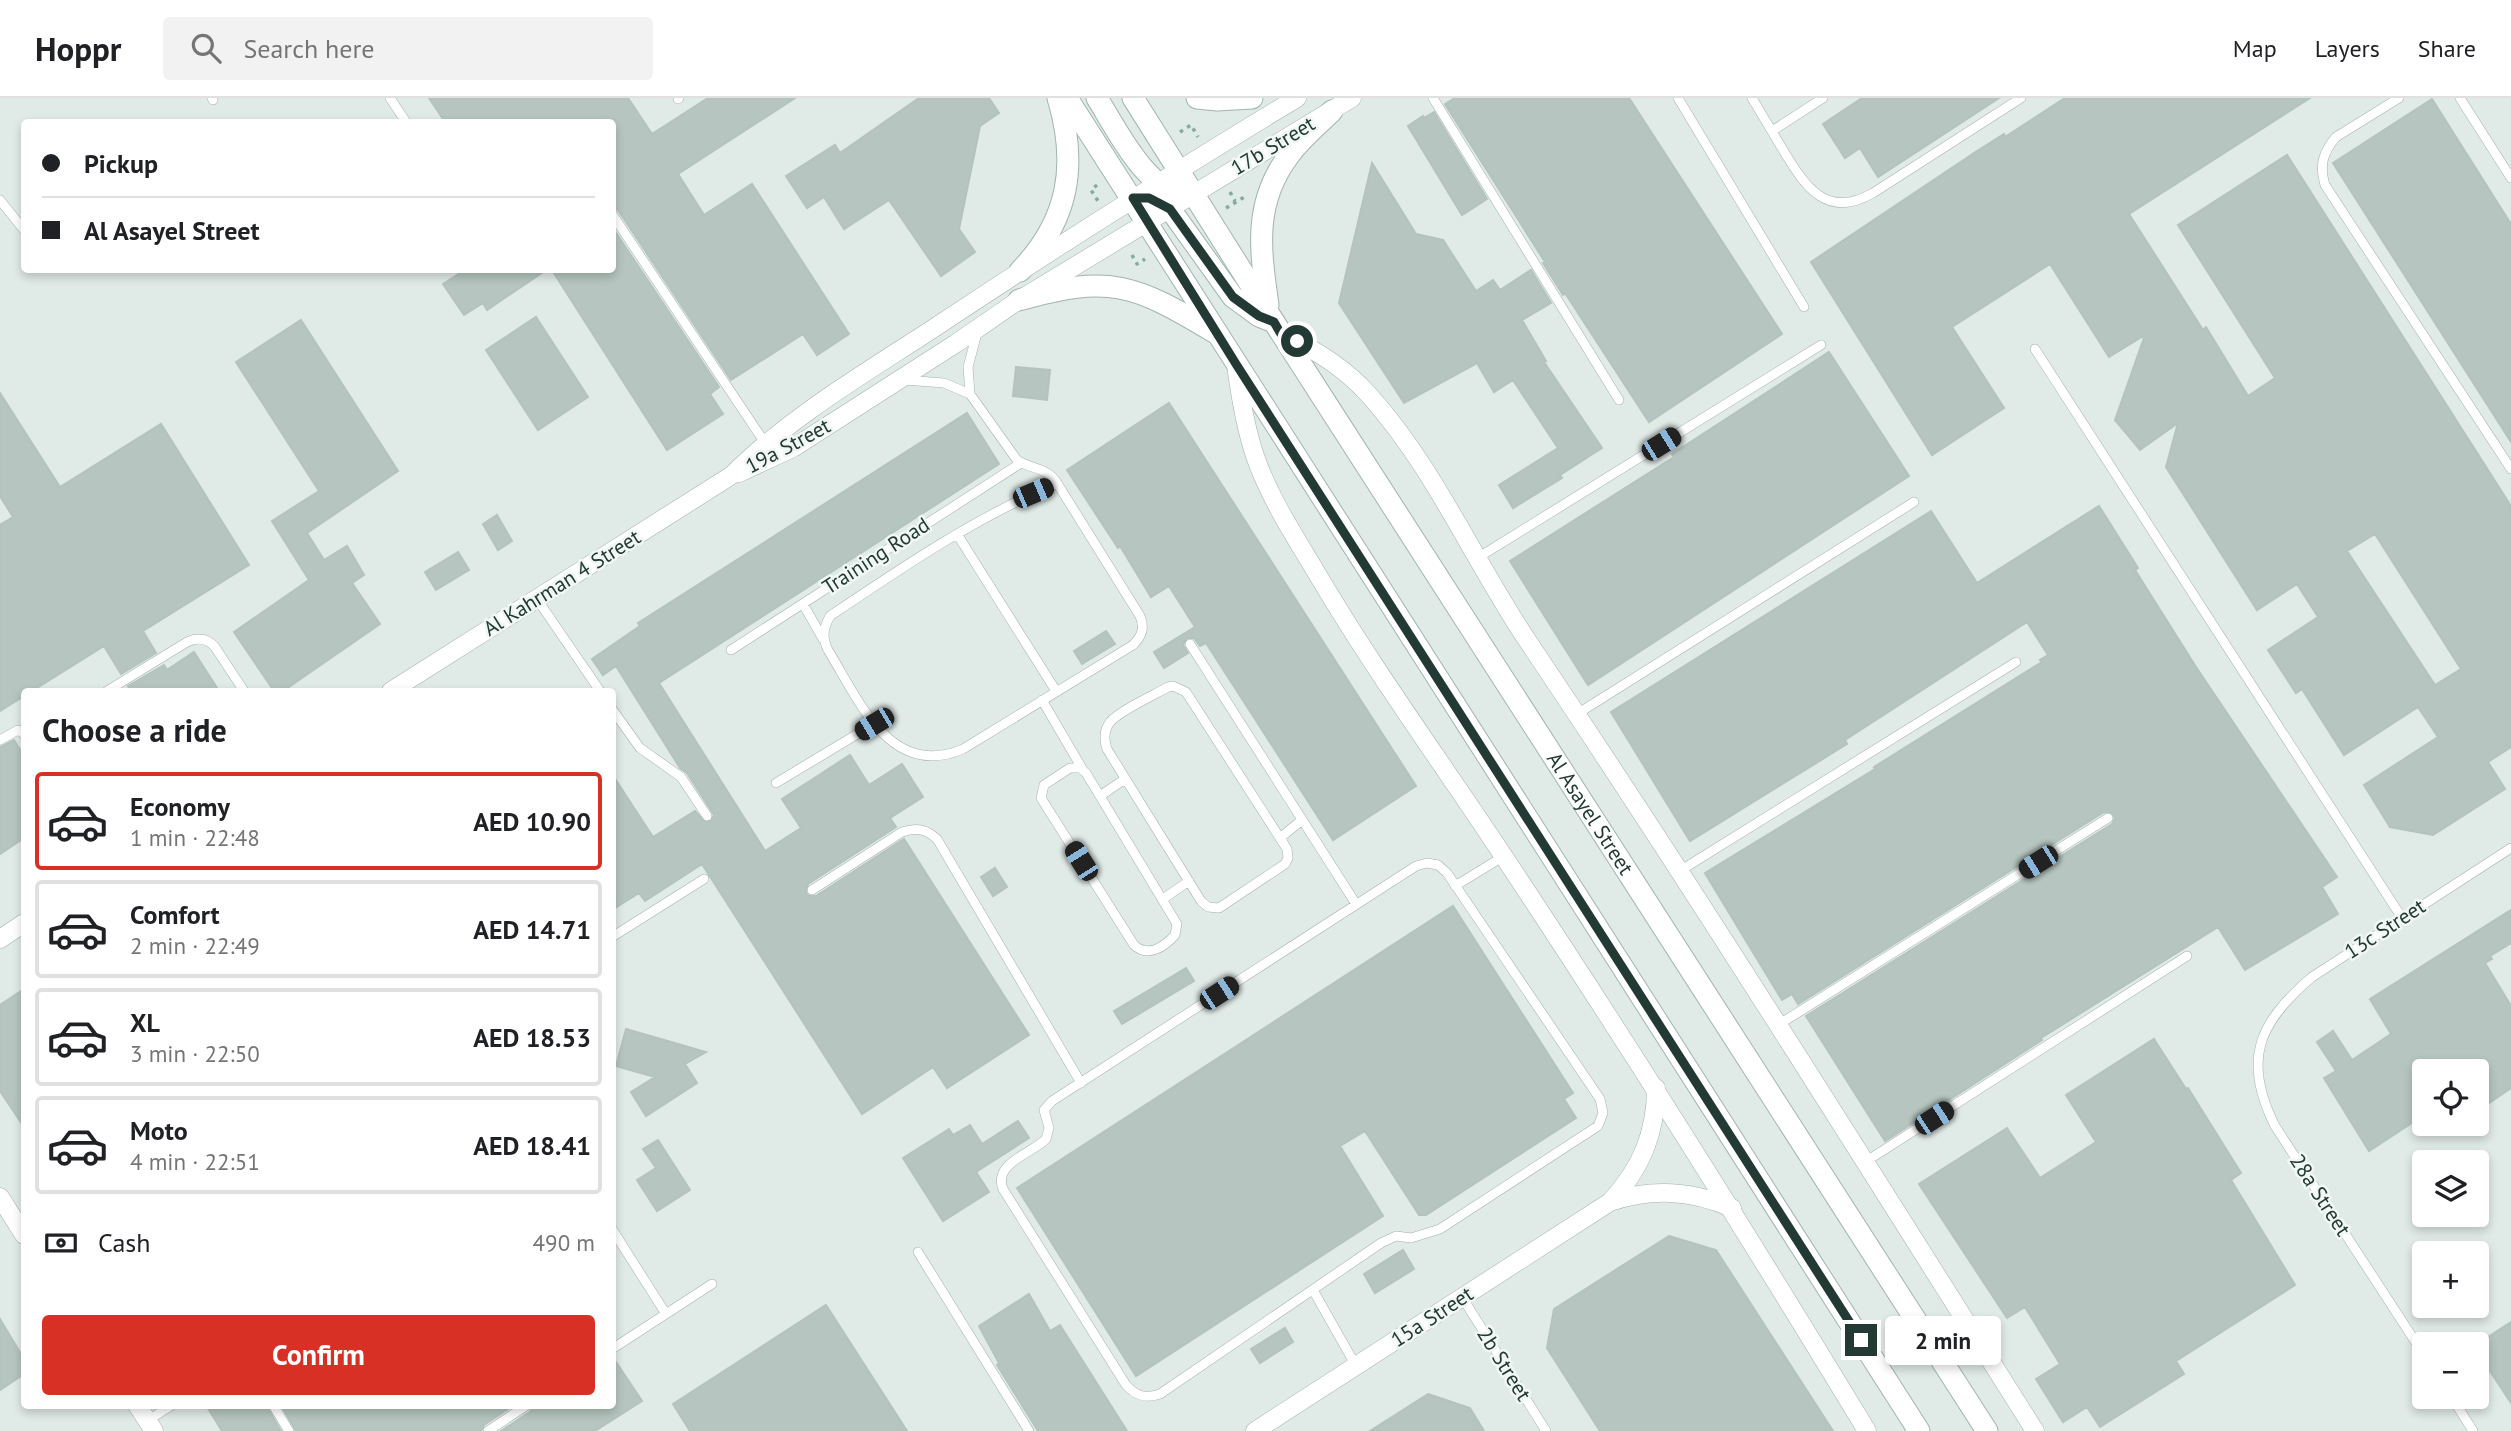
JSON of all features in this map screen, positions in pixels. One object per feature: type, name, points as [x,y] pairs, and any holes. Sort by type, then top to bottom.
[{"type":"main road","points":[[1020,271],[1053,228],[1065,193],[1069,152],[1058,98]]},
{"type":"main road","points":[[1067,98],[1919,1431]]},
{"type":"main road","points":[[1097,98],[1137,159],[1157,183],[1178,194],[1193,194]]},
{"type":"main road","points":[[1133,98],[1177,170]]},
{"type":"main road","points":[[1197,98],[1252,98]]},
{"type":"main road","points":[[1275,323],[1261,246],[1263,209],[1270,186],[1291,151],[1332,111]]},
{"type":"main road","name":"Al Asayel Street","points":[[1177,170],[1987,1431]]},
{"type":"main road","points":[[1133,198],[1149,198],[1170,209],[1233,297],[1252,312],[1275,323]]},
{"type":"main road","points":[[1018,300],[1079,285],[1119,287],[1151,296],[1218,334]]},
{"type":"street","name":"17b Street","points":[[1177,170],[1297,98]]},
{"type":"street","name":"17b Street","points":[[1193,194],[1352,98]]},
{"type":"street","name":"19a Street","points":[[733,475],[765,443],[802,415],[1177,170]]},
{"type":"street","name":"19a Street","points":[[733,475],[793,448],[901,380],[1018,300],[1193,194]]},
{"type":"street","points":[[1275,323],[1333,362],[1368,394],[1396,429],[1479,557],[1520,630],[1577,713],[1778,1025],[2035,1431]]},
{"type":"street","points":[[1236,364],[1246,428],[1269,488],[1358,640],[1656,1088],[1867,1431]]},
{"type":"street","name":"Al Kahrman 4 Street","points":[[396,688],[733,475]]},
{"type":"street","points":[[0,939],[21,925]]},
{"type":"street","name":"15a Street","points":[[1610,1202],[1642,1158],[1654,1124],[1656,1088]]},
{"type":"street","name":"15a Street","points":[[1255,1431],[1610,1202],[1627,1196],[1663,1192],[1698,1196],[1732,1209]]},
{"type":"street","points":[[0,1197],[21,1230]]},
{"type":"street","points":[[140,1409],[151,1426]]},
{"type":"lane","points":[[390,98],[403,119]]},
{"type":"lane","points":[[1433,98],[1619,400]]},
{"type":"lane","points":[[1678,98],[1804,307]]},
{"type":"lane","points":[[1752,98],[1810,190],[1830,201],[1853,202],[1873,193],[2021,98]]},
{"type":"lane","points":[[1772,131],[1823,98]]},
{"type":"lane","points":[[2399,98],[2336,137],[2329,145],[2321,164],[2325,185],[2511,469]]},
{"type":"lane","points":[[2460,98],[2511,177]]},
{"type":"lane","points":[[0,200],[21,226]]},
{"type":"lane","points":[[616,220],[765,443]]},
{"type":"lane","points":[[970,394],[970,353],[979,328]]},
{"type":"lane","points":[[1479,557],[1821,345]]},
{"type":"lane","points":[[2035,349],[2402,918]]},
{"type":"lane","points":[[803,604],[874,724],[888,739],[922,756],[947,755],[971,744],[1133,645],[1141,635],[1143,628],[1140,616],[1053,476],[1043,469],[1021,463],[970,394],[944,383],[901,380]]},
{"type":"lane","name":"Training Road","points":[[731,650],[1021,463]]},
{"type":"lane","points":[[823,639],[824,627],[830,616],[957,534],[1010,504],[1057,483]]},
{"type":"lane","points":[[1577,713],[1914,502]]},
{"type":"lane","points":[[957,534],[1056,691]]},
{"type":"lane","points":[[537,599],[598,688]]},
{"type":"lane","points":[[112,688],[187,642],[199,638],[211,642],[242,688]]},
{"type":"lane","points":[[1190,644],[1356,904]]},
{"type":"lane","points":[[1678,872],[2016,662]]},
{"type":"lane","points":[[1168,687],[1179,687],[1186,692],[1281,837],[1288,853],[1285,864],[1219,908],[1204,904],[1125,779],[1105,742],[1110,722],[1168,687]]},
{"type":"lane","points":[[1042,700],[1177,924],[1175,935],[1152,952],[1139,950],[1041,798],[1041,789],[1046,782],[1070,768],[1083,770]]},
{"type":"lane","points":[[616,715],[640,748],[681,777],[707,816]]},
{"type":"lane","points":[[776,783],[874,724]]},
{"type":"lane","points":[[0,740],[14,731],[21,733]]},
{"type":"lane","points":[[1100,796],[1125,779]]},
{"type":"lane","points":[[1778,1025],[2108,818]]},
{"type":"lane","points":[[1281,837],[1302,820]]},
{"type":"lane","points":[[812,890],[902,832],[917,829],[931,834],[937,839],[1081,1083]]},
{"type":"lane","name":"13c Street","points":[[2269,1022],[2289,998],[2312,977],[2511,848]]},
{"type":"lane","points":[[1455,886],[1504,856]]},
{"type":"lane","points":[[1421,863],[1438,865],[1455,886],[1600,1099],[1602,1120],[1593,1132],[1440,1228],[1411,1238],[1396,1236],[1381,1243],[1160,1394],[1146,1397],[1131,1391],[1001,1184],[1006,1168],[1046,1139],[1049,1128],[1044,1110],[1047,1105],[1421,863]]},
{"type":"lane","points":[[616,934],[704,879]]},
{"type":"lane","points":[[1163,899],[1189,881]]},
{"type":"lane","points":[[1865,1163],[2187,956]]},
{"type":"lane","name":"28a Street","points":[[2269,1022],[2263,1036],[2257,1067],[2258,1082],[2267,1110],[2412,1337]]},
{"type":"lane","points":[[616,1235],[666,1314]]},
{"type":"lane","points":[[918,1252],[1030,1431]]},
{"type":"lane","points":[[616,1346],[712,1284]]},
{"type":"lane","points":[[1313,1290],[1356,1366]]},
{"type":"lane","name":"2b Street","points":[[1462,1297],[1546,1431]]},
{"type":"lane","points":[[151,1426],[168,1409]]},
{"type":"lane","points":[[275,1409],[289,1431]]},
{"type":"lane","points":[[488,1431],[521,1409]]},
{"type":"lane","points":[[2459,1409],[2473,1431]]},
{"type":"building","points":[[429,98],[628,98],[652,134],[708,98],[795,98],[678,174],[704,215],[752,184],[849,334],[817,355],[803,334],[731,380],[616,209],[616,119],[443,119]]},
{"type":"building","points":[[919,98],[989,98],[999,113],[980,126],[959,229],[975,252],[941,276],[889,200],[844,229],[824,197],[807,208],[786,176],[835,145],[840,153]]},
{"type":"building","points":[[1455,98],[1629,98],[1782,334],[1649,422],[1565,293],[1563,295],[1445,104]]},
{"type":"building","points":[[1862,98],[1999,98],[1878,177],[1860,148],[1845,158],[1823,124]]},
{"type":"building","points":[[2065,98],[2310,98],[2129,214],[2203,330],[2206,327],[2248,396],[2275,378],[2178,225],[2287,155],[2511,506],[2511,747],[2488,762],[2505,789],[2433,835],[2390,827],[2364,785],[2438,737],[2418,707],[2344,755],[2302,689],[2296,693],[2268,650],[2318,617],[2297,584],[2257,610],[2166,467],[2178,423],[2140,450],[2115,420],[2145,335],[2109,357],[2050,264],[1952,327],[2004,408],[1932,455],[1811,262],[1977,151],[2004,134],[2005,137]],"holes":[[[2375,534],[2461,669],[2435,685],[2347,551]]]},
{"type":"building","points":[[2432,99],[2511,224],[2511,442],[2333,163]]},
{"type":"building","points":[[1434,112],[1487,199],[1462,215],[1408,126]]},
{"type":"building","points":[[1372,163],[1416,234],[1443,240],[1476,291],[1493,280],[1500,290],[1531,270],[1551,303],[1522,320],[1546,361],[1544,362],[1602,448],[1560,475],[1562,478],[1513,508],[1499,485],[1558,448],[1513,380],[1494,392],[1477,363],[1404,403],[1339,303]]},
{"type":"building","points":[[616,233],[719,387],[710,394],[723,414],[667,450],[554,273],[616,273]]},
{"type":"building","points":[[460,273],[542,273],[487,310],[483,303],[464,315],[443,284]]},
{"type":"building","points":[[536,317],[588,397],[538,430],[486,350]]},
{"type":"building","points":[[301,320],[398,471],[307,533],[324,560],[347,546],[364,575],[352,583],[380,624],[287,688],[272,688],[234,632],[309,580],[272,521],[319,491],[236,362]]},
{"type":"building","points":[[1829,352],[1909,476],[1588,685],[1510,561],[1674,457],[1672,454]]},
{"type":"building","points":[[1016,367],[1050,370],[1047,400],[1013,396]]},
{"type":"building","points":[[0,393],[60,487],[161,424],[249,565],[143,631],[156,653],[121,674],[104,646],[37,688],[21,688],[21,698],[0,711],[0,525],[13,517],[0,496]]},
{"type":"building","points":[[1169,403],[1416,786],[1333,840],[1206,643],[1200,646],[1194,638],[1187,638],[1183,645],[1188,653],[1164,668],[1154,652],[1195,627],[1169,586],[1151,597],[1120,546],[1118,548],[1067,470]]},
{"type":"building","points":[[967,413],[999,464],[659,683],[765,851],[801,828],[782,799],[850,755],[869,785],[902,764],[923,797],[890,818],[896,827],[808,884],[806,893],[816,896],[904,839],[1029,1035],[947,1088],[933,1067],[862,1114],[702,864],[645,901],[639,893],[616,907],[616,780],[653,837],[695,811],[705,822],[711,821],[714,815],[687,773],[680,768],[616,666],[603,675],[592,659],[640,626],[638,623]]},
{"type":"building","points":[[2099,506],[2138,568],[2135,570],[2196,667],[2337,877],[2322,887],[2338,914],[2245,970],[2218,927],[2041,1038],[2042,1040],[1885,1141],[1806,1016],[2112,824],[2115,818],[2113,814],[2104,812],[1798,1004],[1792,994],[1782,1000],[1705,873],[2042,662],[2040,660],[2048,655],[2027,622],[1845,740],[1847,744],[1690,841],[1611,712],[1931,511],[1977,583]]},
{"type":"building","points":[[497,515],[512,541],[498,550],[483,524]]},
{"type":"building","points":[[458,552],[469,570],[436,590],[425,572]]},
{"type":"building","points":[[1106,631],[1115,644],[1082,664],[1074,651]]},
{"type":"building","points":[[194,652],[217,688],[128,686],[164,665],[167,670]]},
{"type":"building","points":[[14,740],[21,751],[21,840],[0,854],[0,747]]},
{"type":"building","points":[[995,868],[1007,887],[993,896],[981,877]]},
{"type":"building","points":[[1453,906],[1573,1093],[1564,1099],[1576,1118],[1426,1215],[1419,1215],[1365,1131],[1340,1146],[1383,1216],[1136,1376],[1017,1188]]},
{"type":"building","points":[[2511,910],[2511,943],[2490,956],[2492,959],[2485,963],[2511,1006],[2511,1088],[2489,1103],[2489,1059],[2412,1059],[2412,1123],[2369,1151],[2324,1078],[2336,1071],[2317,1042],[2333,1031],[2352,1060],[2391,1034],[2370,999]]},
{"type":"building","points":[[1186,968],[1194,981],[1122,1024],[1114,1011]]},
{"type":"building","points":[[21,991],[21,1122],[0,1091],[0,1005]]},
{"type":"building","points":[[626,1029],[706,1052],[685,1064],[697,1083],[646,1116],[631,1092],[655,1077],[616,1066]]},
{"type":"building","points":[[2154,1039],[2241,1173],[2231,1180],[2295,1285],[2176,1361],[2184,1374],[2100,1427],[2087,1407],[2063,1422],[2036,1379],[2060,1364],[2025,1307],[2007,1318],[1919,1184],[2007,1128],[2040,1178],[2096,1142],[2066,1095]]},
{"type":"building","points":[[1018,1121],[1029,1138],[976,1172],[989,1192],[943,1221],[903,1158],[949,1129],[953,1135],[970,1125],[982,1144]]},
{"type":"building","points":[[658,1140],[690,1190],[657,1211],[637,1180],[656,1168],[643,1149]]},
{"type":"building","points":[[1669,1236],[1716,1250],[1833,1431],[1600,1431],[1547,1348],[1554,1309]]},
{"type":"building","points":[[1403,1250],[1414,1269],[1375,1293],[1364,1274]]},
{"type":"building","points":[[1029,1294],[1050,1331],[1060,1325],[1127,1431],[1038,1431],[997,1365],[999,1363],[979,1326]]},
{"type":"building","points":[[826,1305],[907,1431],[690,1431],[673,1404]]},
{"type":"building","points":[[0,1319],[21,1354],[21,1376],[0,1390]]},
{"type":"building","points":[[2511,1322],[2511,1403],[2489,1370],[2489,1336]]},
{"type":"building","points":[[1285,1328],[1293,1342],[1260,1363],[1251,1349]]},
{"type":"building","points":[[616,1362],[642,1401],[595,1431],[501,1431],[531,1411],[616,1409]]},
{"type":"building","points":[[1428,1394],[1470,1408],[1484,1431],[1370,1431]]},
{"type":"building","points":[[208,1409],[268,1409],[281,1431],[222,1431]]},
{"type":"building","points":[[283,1409],[508,1409],[484,1425],[481,1431],[296,1431]]},
{"type":"route","points":[[1297,341],[1281,334],[1274,322],[1259,316],[1233,297],[1170,209],[1157,200],[1133,198],[1236,364],[1861,1340]]}]
